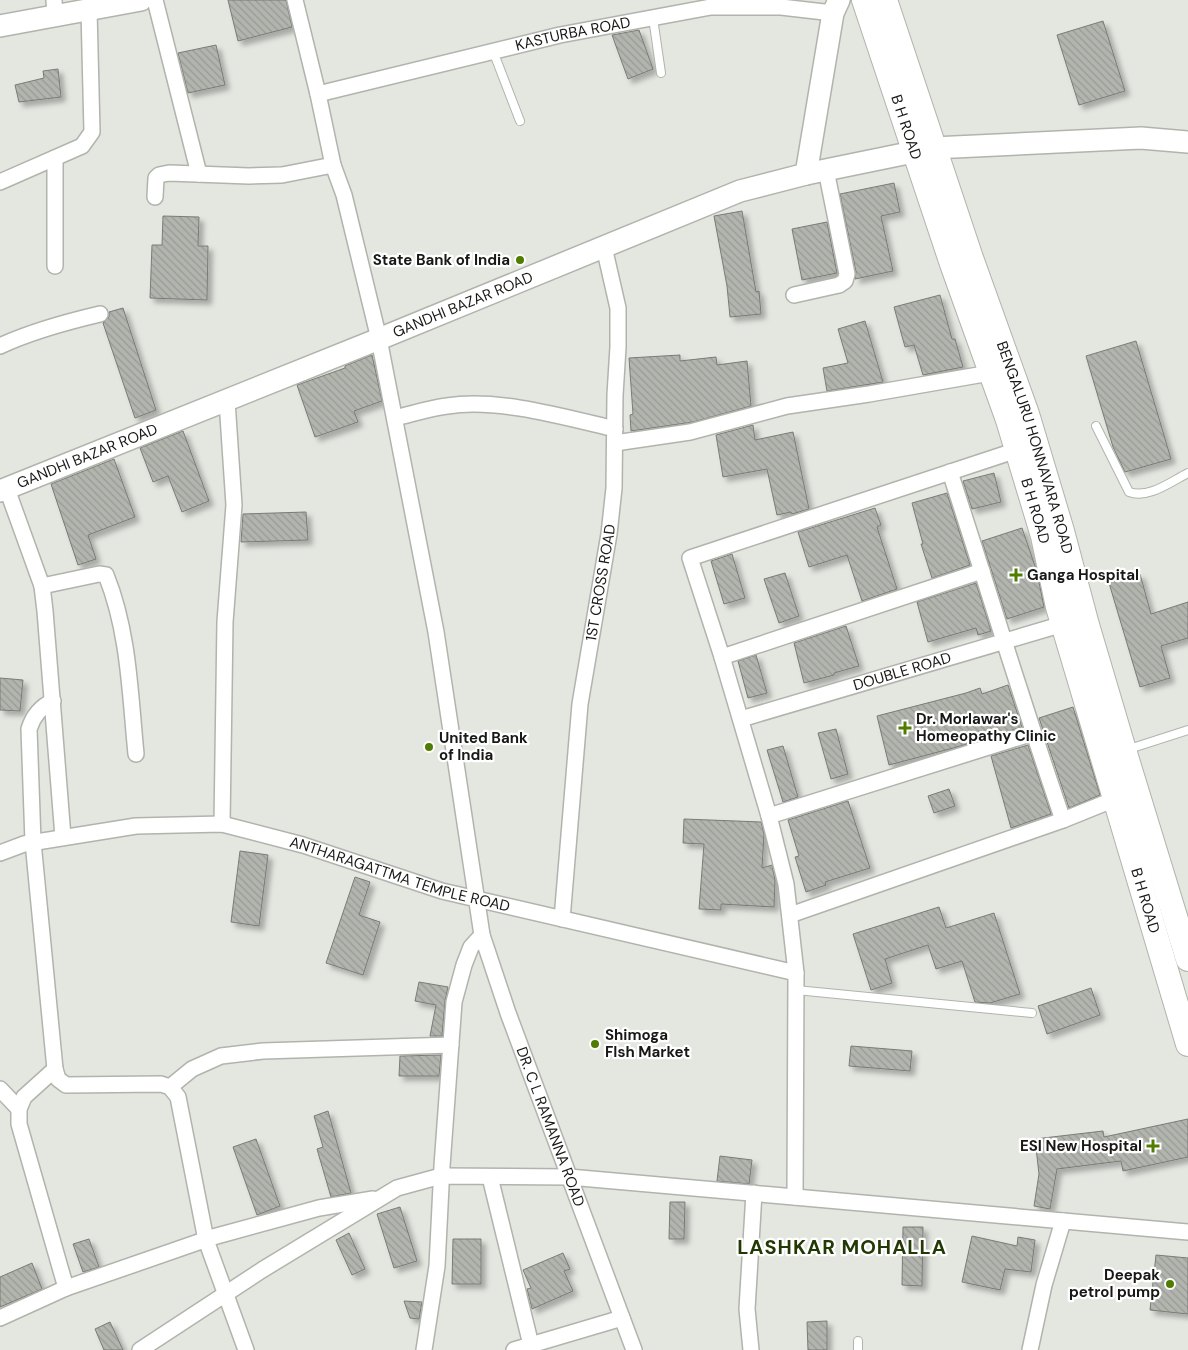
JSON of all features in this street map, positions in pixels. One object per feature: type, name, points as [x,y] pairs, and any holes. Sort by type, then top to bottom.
[{"type":"main road","points":[[0,26],[55,8],[89,10],[141,0]]},
{"type":"main road","name":"B H ROAD","points":[[864,0],[924,150],[990,373],[1008,420],[1043,536],[1058,607],[1186,1033]]},
{"type":"main road","name":"BENGALURU HONNAVARA ROAD","points":[[885,0],[924,150],[1027,414],[1062,531],[1087,625],[1188,959]]},
{"type":"main road","points":[[816,172],[836,7]]},
{"type":"main road","name":"GANDHI BAZAR ROAD","points":[[3,490],[379,340],[740,192],[816,172],[924,150],[1141,138],[1188,142]]},
{"type":"street","points":[[155,0],[198,174]]},
{"type":"street","name":"DR. C L RAMANNA ROAD","points":[[294,0],[334,165],[344,195],[379,340],[395,418],[436,632],[482,935],[508,1013],[634,1350]]},
{"type":"street","name":"KASTURBA ROAD","points":[[318,94],[560,35],[711,7],[836,7]]},
{"type":"street","points":[[0,182],[82,146],[92,132],[89,10]]},
{"type":"street","points":[[55,158],[55,266]]},
{"type":"street","points":[[155,197],[156,178],[159,175],[169,173],[249,176],[282,175],[334,165]]},
{"type":"street","points":[[794,295],[839,285],[845,281],[847,274],[816,172]]},
{"type":"street","name":"1ST CROSS ROAD","points":[[562,919],[580,704],[614,488],[618,308],[604,247]]},
{"type":"street","points":[[0,346],[62,322],[100,314]]},
{"type":"street","points":[[395,418],[448,406],[491,405],[548,414],[615,436],[690,432],[787,406],[990,373]]},
{"type":"street","points":[[222,824],[225,622],[234,505],[227,401]]},
{"type":"street","points":[[795,1197],[796,973],[786,884],[741,719],[690,558],[1017,450]]},
{"type":"street","points":[[950,472],[1033,733],[1063,820]]},
{"type":"street","points":[[3,490],[42,586],[46,611],[63,837]]},
{"type":"street","points":[[722,657],[982,571]]},
{"type":"street","points":[[42,586],[99,574],[106,575],[127,652],[136,754]]},
{"type":"street","name":"DOUBLE ROAD","points":[[741,719],[1063,624]]},
{"type":"street","points":[[53,701],[38,711],[28,729],[33,842],[55,1069],[58,1079],[66,1084],[161,1084],[170,1087],[178,1097],[206,1240],[246,1350]]},
{"type":"street","points":[[769,816],[1033,733]]},
{"type":"street","points":[[790,915],[1063,820],[1115,799]]},
{"type":"street","name":"ANTHARAGATTMA TEMPLE ROAD","points":[[0,853],[33,842],[136,826],[222,824],[303,845],[442,891],[476,900],[796,973]]},
{"type":"street","points":[[424,1350],[437,1266],[441,1176],[454,1002],[464,964],[471,947],[482,935]]},
{"type":"street","points":[[170,1087],[192,1069],[221,1056],[263,1051],[451,1045]]},
{"type":"street","points":[[55,1069],[24,1097],[19,1109],[20,1124],[66,1288]]},
{"type":"street","points":[[0,1089],[19,1109]]},
{"type":"street","points":[[140,1350],[225,1294],[396,1188],[441,1176],[569,1177],[1188,1232]]},
{"type":"street","points":[[490,1177],[531,1345]]},
{"type":"street","points":[[751,1350],[747,1309],[754,1193]]},
{"type":"street","points":[[0,1318],[66,1288],[206,1240],[319,1208],[382,1197]]},
{"type":"street","points":[[1030,1350],[1044,1285],[1063,1221]]},
{"type":"street","points":[[514,1350],[622,1318]]},
{"type":"lane","points":[[653,18],[661,73]]},
{"type":"lane","points":[[493,51],[520,121]]},
{"type":"lane","points":[[1096,426],[1129,492],[1137,494],[1147,493],[1188,473]]},
{"type":"lane","points":[[1124,750],[1188,730]]},
{"type":"lane","points":[[796,990],[1032,1013]]},
{"type":"lane","points":[[858,1341],[858,1350]]},
{"type":"building","points":[[228,0],[286,0],[292,27],[238,41]]},
{"type":"building","points":[[1103,21],[1125,91],[1079,105],[1057,35]]},
{"type":"building","points":[[639,30],[653,69],[628,79],[612,35]]},
{"type":"building","points":[[216,45],[225,85],[188,93],[178,53]]},
{"type":"building","points":[[58,69],[61,97],[19,102],[15,85],[44,78],[43,71]]},
{"type":"building","points":[[894,183],[900,212],[881,216],[893,271],[855,279],[856,272],[840,194]]},
{"type":"building","points":[[742,211],[756,292],[759,291],[761,314],[730,317],[727,286],[714,216]]},
{"type":"building","points":[[163,216],[199,217],[198,246],[208,246],[207,300],[150,298],[152,245],[162,245]]},
{"type":"building","points":[[827,222],[837,273],[802,280],[792,229]]},
{"type":"building","points":[[940,295],[952,339],[955,339],[963,367],[923,375],[914,345],[905,347],[894,307]]},
{"type":"building","points":[[123,308],[156,410],[135,418],[103,323],[109,317],[109,312]]},
{"type":"building","points":[[865,321],[883,382],[827,391],[823,368],[848,363],[838,329]]},
{"type":"building","points":[[1136,341],[1171,459],[1125,472],[1113,447],[1086,356]]},
{"type":"building","points":[[372,355],[382,401],[354,411],[358,422],[315,437],[297,385],[345,368],[345,366]]},
{"type":"building","points":[[680,355],[680,361],[716,357],[717,365],[747,361],[751,406],[693,422],[631,431],[630,415],[633,414],[629,358]]},
{"type":"building","points":[[753,425],[755,440],[793,432],[809,509],[792,514],[791,512],[777,515],[767,469],[723,477],[716,435]]},
{"type":"building","points":[[183,431],[209,501],[182,512],[168,476],[153,482],[140,448]]},
{"type":"building","points":[[114,459],[135,517],[88,535],[96,559],[78,565],[51,484]]},
{"type":"building","points":[[994,473],[1001,502],[972,509],[963,481]]},
{"type":"building","points":[[947,493],[970,565],[932,578],[921,544],[923,544],[912,503]]},
{"type":"building","points":[[875,508],[881,525],[877,527],[897,589],[862,601],[847,555],[809,567],[798,532]]},
{"type":"building","points":[[306,512],[308,540],[241,542],[243,514]]},
{"type":"building","points":[[1022,528],[1037,572],[1044,607],[1007,619],[982,541]]},
{"type":"building","points":[[732,554],[745,598],[724,604],[711,561]]},
{"type":"building","points":[[785,573],[799,616],[779,623],[764,579]]},
{"type":"building","points":[[1140,574],[1151,614],[1188,602],[1188,638],[1161,646],[1170,678],[1140,687],[1109,583]]},
{"type":"building","points":[[976,583],[991,631],[978,635],[976,628],[928,642],[917,602]]},
{"type":"building","points":[[846,626],[859,666],[804,683],[794,643]]},
{"type":"building","points":[[756,655],[767,693],[748,698],[738,661]]},
{"type":"building","points":[[0,678],[23,680],[20,711],[0,710]]},
{"type":"building","points":[[1008,685],[1022,727],[889,765],[877,716],[980,688],[982,694]]},
{"type":"building","points":[[1073,707],[1100,795],[1069,808],[1039,718]]},
{"type":"building","points":[[836,729],[848,774],[831,779],[818,733]]},
{"type":"building","points":[[1028,745],[1051,814],[1011,828],[991,756]]},
{"type":"building","points":[[783,746],[798,797],[783,802],[767,750]]},
{"type":"building","points":[[949,789],[955,806],[934,813],[928,796]]},
{"type":"building","points":[[848,801],[870,868],[825,882],[826,885],[806,892],[795,857],[799,856],[788,820]]},
{"type":"building","points":[[684,819],[761,822],[764,834],[762,868],[772,865],[775,880],[774,907],[721,904],[721,910],[699,909],[704,844],[683,843]]},
{"type":"building","points":[[240,851],[268,855],[259,926],[231,922]]},
{"type":"building","points":[[355,877],[370,882],[359,915],[380,922],[363,975],[326,963]]},
{"type":"building","points":[[939,907],[946,928],[994,913],[1020,994],[990,1003],[975,1002],[962,961],[936,969],[928,945],[885,959],[892,983],[871,990],[853,934]]},
{"type":"building","points":[[419,982],[448,987],[442,1036],[430,1036],[436,1005],[415,1001]]},
{"type":"building","points":[[1091,988],[1100,1015],[1047,1034],[1038,1006]]},
{"type":"building","points":[[851,1046],[912,1051],[910,1071],[849,1066]]},
{"type":"building","points":[[441,1055],[439,1076],[399,1076],[400,1056]]},
{"type":"building","points":[[328,1111],[351,1193],[331,1197],[317,1149],[323,1147],[314,1116]]},
{"type":"building","points":[[1188,1119],[1188,1157],[1123,1171],[1121,1161],[1057,1169],[1050,1209],[1034,1206],[1039,1174],[1035,1139],[1103,1131],[1104,1137]]},
{"type":"building","points":[[256,1139],[280,1206],[257,1215],[233,1147]]},
{"type":"building","points":[[720,1156],[752,1160],[749,1184],[717,1181]]},
{"type":"building","points":[[670,1202],[685,1202],[684,1239],[669,1239]]},
{"type":"building","points":[[400,1207],[417,1261],[394,1268],[377,1214]]},
{"type":"building","points":[[903,1227],[923,1227],[922,1286],[902,1285]]},
{"type":"building","points":[[349,1233],[365,1269],[352,1275],[336,1240]]},
{"type":"building","points":[[972,1236],[1017,1246],[1018,1237],[1035,1240],[1031,1272],[1005,1269],[1000,1290],[962,1282]]},
{"type":"building","points":[[89,1239],[99,1267],[83,1272],[73,1244]]},
{"type":"building","points":[[453,1239],[481,1239],[481,1284],[452,1284]]},
{"type":"building","points":[[563,1253],[570,1269],[564,1271],[573,1291],[532,1309],[527,1289],[531,1288],[523,1270]]},
{"type":"building","name":"Deepak petrol pump","points":[[1156,1255],[1188,1258],[1188,1314],[1150,1310]]},
{"type":"building","points":[[32,1263],[42,1289],[0,1307],[0,1277]]},
{"type":"building","points":[[404,1301],[422,1302],[419,1319],[410,1318]]},
{"type":"building","points":[[827,1321],[827,1350],[808,1350],[807,1322]]},
{"type":"building","points":[[110,1322],[123,1350],[104,1350],[95,1329]]},
{"type":"place","name":"State Bank of India","points":[[520,260]]},
{"type":"place","name":"Ganga Hospital","points":[[1016,575]]},
{"type":"place","name":"Dr. Morlawar's Homeopathy Clinic","points":[[905,728]]},
{"type":"place","name":"United Bank of India","points":[[429,747]]},
{"type":"place","name":"Shimoga FIsh Market","points":[[595,1044]]},
{"type":"place","name":"ESI New Hospital","points":[[1153,1146]]},
{"type":"place","name":"Deepak petrol pump","points":[[1170,1284]]},
{"type":"district","name":"LASHKAR MOHALLA","points":[[842,1247]]}]
